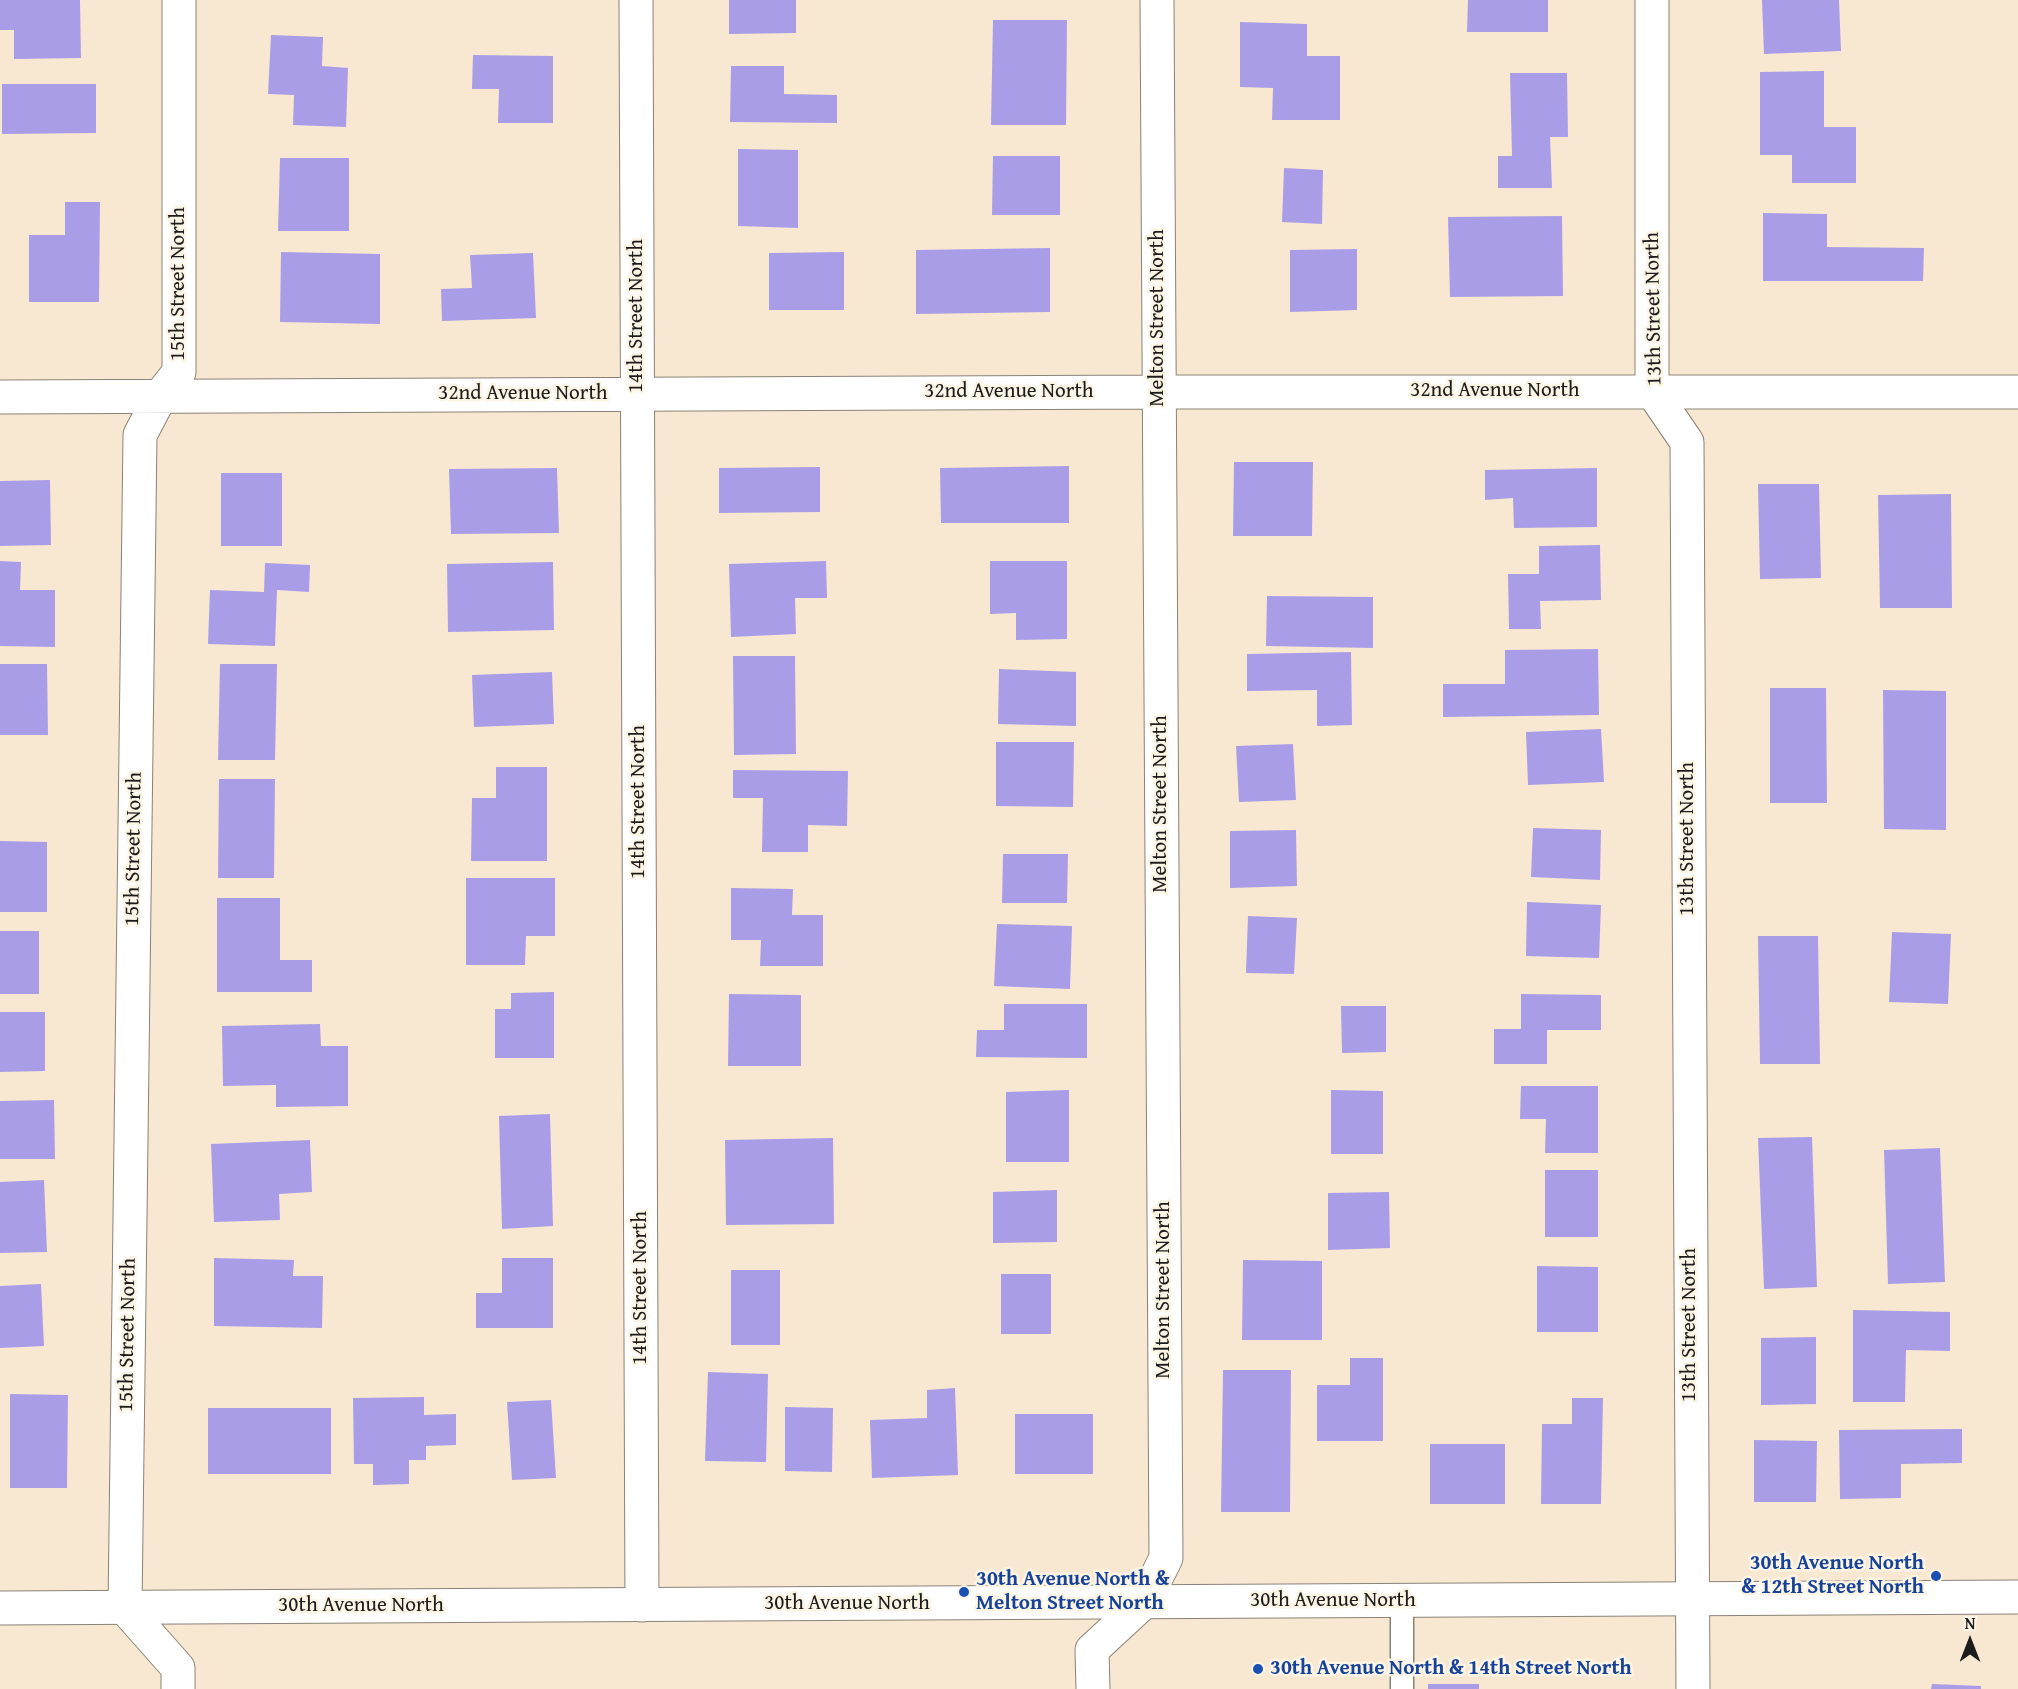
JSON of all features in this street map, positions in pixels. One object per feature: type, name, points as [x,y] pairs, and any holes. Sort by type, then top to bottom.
[{"type":"street","name":"15th Street North","points":[[125,1608],[140,435],[161,395],[179,372],[179,0]]},
{"type":"street","name":"14th Street North","points":[[636,0],[642,1605]]},
{"type":"street","name":"Melton Street North","points":[[1144,1602],[1166,1558],[1157,0]]},
{"type":"street","name":"13th Street North","points":[[1652,0],[1652,391],[1687,442],[1693,1689]]},
{"type":"street","name":"32nd Avenue North","points":[[0,397],[1158,392],[2018,392]]},
{"type":"street","name":"30th Avenue North","points":[[0,1608],[2018,1597]]},
{"type":"street","points":[[1093,1689],[1092,1650],[1144,1602]]},
{"type":"street","points":[[125,1608],[178,1668],[178,1689]]},
{"type":"lane","points":[[1402,1601],[1402,1689]]},
{"type":"building","points":[[0,0],[80,0],[81,58],[14,59],[14,30],[0,30]]},
{"type":"building","points":[[729,0],[796,0],[796,33],[729,34]]},
{"type":"building","points":[[1468,0],[1548,0],[1548,32],[1467,32]]},
{"type":"building","points":[[1762,0],[1839,0],[1841,51],[1764,54]]},
{"type":"building","points":[[993,20],[1067,20],[1066,125],[991,125]]},
{"type":"building","points":[[1240,22],[1307,24],[1307,56],[1340,56],[1340,120],[1272,120],[1273,88],[1240,87]]},
{"type":"building","points":[[271,35],[323,37],[322,66],[348,68],[346,127],[293,125],[294,95],[268,94]]},
{"type":"building","points":[[473,55],[553,56],[553,123],[498,123],[499,89],[472,89]]},
{"type":"building","points":[[731,66],[784,66],[784,94],[837,95],[837,123],[730,122]]},
{"type":"building","points":[[1824,71],[1824,127],[1856,127],[1856,183],[1792,183],[1792,155],[1760,155],[1760,72]]},
{"type":"building","points":[[1510,73],[1567,73],[1568,137],[1550,137],[1552,188],[1498,188],[1498,156],[1512,156]]},
{"type":"building","points":[[2,84],[96,84],[96,133],[2,134]]},
{"type":"building","points":[[738,149],[798,150],[798,228],[738,226]]},
{"type":"building","points":[[993,156],[1060,156],[1060,215],[992,215]]},
{"type":"building","points":[[280,158],[349,158],[349,231],[278,231]]},
{"type":"building","points":[[1284,168],[1323,170],[1322,224],[1282,222]]},
{"type":"building","points":[[65,202],[100,202],[99,302],[29,302],[29,235],[65,235]]},
{"type":"building","points":[[1763,213],[1827,214],[1827,247],[1924,248],[1923,281],[1763,281]]},
{"type":"building","points":[[1562,216],[1563,296],[1450,297],[1448,217]]},
{"type":"building","points":[[1050,248],[1050,312],[916,314],[916,250]]},
{"type":"building","points":[[1357,249],[1357,310],[1290,312],[1290,250]]},
{"type":"building","points":[[281,252],[380,254],[380,324],[280,322]]},
{"type":"building","points":[[844,252],[844,310],[769,310],[769,253]]},
{"type":"building","points":[[533,253],[536,318],[442,321],[441,289],[472,288],[470,255]]},
{"type":"building","points":[[1234,462],[1313,462],[1312,536],[1233,536]]},
{"type":"building","points":[[1069,466],[1069,523],[941,523],[940,468]]},
{"type":"building","points":[[820,467],[820,512],[719,513],[719,468]]},
{"type":"building","points":[[557,468],[559,533],[451,534],[449,469]]},
{"type":"building","points":[[1597,468],[1597,527],[1514,528],[1513,498],[1485,500],[1485,470]]},
{"type":"building","points":[[221,473],[282,473],[282,546],[221,546]]},
{"type":"building","points":[[50,480],[51,545],[0,546],[0,481]]},
{"type":"building","points":[[1758,484],[1819,484],[1821,578],[1760,579]]},
{"type":"building","points":[[1951,494],[1952,608],[1880,608],[1878,495]]},
{"type":"building","points":[[1600,545],[1601,600],[1540,601],[1541,629],[1509,629],[1508,574],[1539,574],[1539,546]]},
{"type":"building","points":[[0,561],[21,562],[20,590],[55,590],[55,647],[0,646]]},
{"type":"building","points":[[826,561],[827,598],[795,598],[796,634],[731,637],[729,564]]},
{"type":"building","points":[[990,561],[1067,561],[1067,639],[1016,640],[1016,613],[990,614]]},
{"type":"building","points":[[553,562],[554,630],[448,632],[447,564]]},
{"type":"building","points":[[265,563],[310,565],[309,592],[277,590],[275,646],[208,644],[210,590],[264,592]]},
{"type":"building","points":[[1267,596],[1373,597],[1373,648],[1266,646]]},
{"type":"building","points":[[1598,649],[1599,715],[1443,717],[1443,684],[1505,684],[1505,650]]},
{"type":"building","points":[[1351,652],[1352,725],[1317,726],[1317,690],[1247,691],[1247,654]]},
{"type":"building","points":[[733,656],[795,656],[796,754],[734,755]]},
{"type":"building","points":[[0,664],[47,664],[48,735],[0,735]]},
{"type":"building","points":[[220,664],[277,664],[275,760],[218,760]]},
{"type":"building","points":[[999,669],[1076,672],[1076,726],[998,724]]},
{"type":"building","points":[[552,672],[554,724],[474,727],[472,675]]},
{"type":"building","points":[[1770,688],[1826,688],[1827,803],[1770,803]]},
{"type":"building","points":[[1883,690],[1946,691],[1946,830],[1884,829]]},
{"type":"building","points":[[1601,729],[1604,782],[1528,785],[1526,732]]},
{"type":"building","points":[[996,742],[1074,742],[1073,807],[996,806]]},
{"type":"building","points":[[1293,744],[1296,800],[1239,802],[1236,746]]},
{"type":"building","points":[[496,767],[547,767],[547,861],[471,861],[472,798],[496,798]]},
{"type":"building","points":[[733,770],[848,771],[847,826],[808,825],[808,852],[762,852],[763,798],[733,798]]},
{"type":"building","points":[[219,779],[275,779],[274,878],[218,878]]},
{"type":"building","points":[[1533,828],[1601,830],[1600,880],[1531,877]]},
{"type":"building","points":[[1296,830],[1297,886],[1230,888],[1230,831]]},
{"type":"building","points":[[0,841],[47,842],[47,912],[0,912]]},
{"type":"building","points":[[1003,854],[1068,854],[1067,903],[1002,903]]},
{"type":"building","points":[[466,878],[555,878],[555,936],[526,936],[525,965],[466,965]]},
{"type":"building","points":[[731,888],[793,889],[792,915],[823,915],[823,966],[760,966],[761,940],[731,940]]},
{"type":"building","points":[[217,898],[280,898],[280,960],[312,960],[312,992],[217,992]]},
{"type":"building","points":[[1527,902],[1601,905],[1599,958],[1526,956]]},
{"type":"building","points":[[1248,916],[1297,918],[1294,974],[1246,973]]},
{"type":"building","points":[[997,924],[1072,926],[1070,989],[994,986]]},
{"type":"building","points":[[0,931],[39,931],[39,994],[0,994]]},
{"type":"building","points":[[1892,932],[1951,934],[1948,1004],[1889,1002]]},
{"type":"building","points":[[1758,936],[1818,936],[1820,1064],[1760,1064]]},
{"type":"building","points":[[554,992],[554,1058],[495,1058],[495,1009],[511,1009],[511,993]]},
{"type":"building","points":[[729,994],[801,995],[801,1066],[728,1066]]},
{"type":"building","points":[[1521,994],[1601,995],[1601,1030],[1547,1030],[1547,1064],[1494,1064],[1494,1029],[1521,1029]]},
{"type":"building","points":[[1004,1004],[1087,1004],[1087,1058],[976,1057],[977,1030],[1004,1030]]},
{"type":"building","points":[[1341,1006],[1386,1006],[1386,1052],[1342,1053]]},
{"type":"building","points":[[0,1012],[45,1012],[45,1071],[0,1072]]},
{"type":"building","points":[[320,1024],[321,1046],[348,1046],[348,1106],[276,1107],[276,1085],[223,1086],[222,1026]]},
{"type":"building","points":[[1521,1086],[1598,1086],[1598,1153],[1545,1153],[1546,1119],[1520,1119]]},
{"type":"building","points":[[1069,1090],[1069,1162],[1006,1162],[1006,1092]]},
{"type":"building","points":[[1331,1090],[1383,1091],[1383,1154],[1331,1154]]},
{"type":"building","points":[[54,1100],[55,1159],[0,1159],[0,1101]]},
{"type":"building","points":[[550,1114],[553,1226],[502,1229],[499,1116]]},
{"type":"building","points":[[1812,1137],[1817,1287],[1764,1289],[1758,1138]]},
{"type":"building","points":[[833,1138],[834,1224],[726,1225],[725,1140]]},
{"type":"building","points":[[310,1140],[312,1192],[279,1194],[280,1220],[214,1222],[211,1144]]},
{"type":"building","points":[[1940,1148],[1945,1282],[1888,1284],[1884,1150]]},
{"type":"building","points":[[1545,1170],[1598,1170],[1598,1237],[1545,1237]]},
{"type":"building","points":[[44,1180],[47,1252],[0,1253],[0,1182]]},
{"type":"building","points":[[1057,1190],[1057,1242],[993,1243],[993,1192]]},
{"type":"building","points":[[1389,1192],[1390,1248],[1328,1250],[1328,1193]]},
{"type":"building","points":[[214,1258],[294,1260],[293,1276],[323,1276],[322,1328],[214,1326]]},
{"type":"building","points":[[502,1258],[553,1258],[553,1328],[476,1328],[476,1293],[502,1293]]},
{"type":"building","points":[[1243,1260],[1322,1261],[1322,1340],[1242,1340]]},
{"type":"building","points":[[1537,1266],[1598,1267],[1598,1332],[1537,1332]]},
{"type":"building","points":[[731,1270],[780,1270],[780,1345],[731,1345]]},
{"type":"building","points":[[1001,1274],[1051,1274],[1051,1334],[1001,1334]]},
{"type":"building","points":[[41,1284],[44,1346],[0,1348],[0,1286]]},
{"type":"building","points":[[1853,1310],[1950,1312],[1950,1351],[1906,1350],[1905,1402],[1853,1402]]},
{"type":"building","points":[[1816,1337],[1816,1404],[1761,1405],[1761,1338]]},
{"type":"building","points":[[1350,1358],[1383,1358],[1383,1441],[1317,1441],[1317,1385],[1350,1385]]},
{"type":"building","points":[[1223,1370],[1291,1370],[1290,1512],[1221,1512]]},
{"type":"building","points":[[708,1372],[768,1374],[766,1462],[705,1461]]},
{"type":"building","points":[[955,1388],[958,1475],[872,1478],[870,1420],[927,1418],[927,1390]]},
{"type":"building","points":[[10,1394],[68,1395],[67,1488],[10,1488]]},
{"type":"building","points":[[424,1397],[424,1415],[456,1414],[456,1445],[426,1446],[426,1460],[409,1460],[409,1484],[373,1485],[373,1464],[354,1464],[353,1398]]},
{"type":"building","points":[[1572,1398],[1603,1398],[1601,1504],[1541,1504],[1542,1424],[1572,1424]]},
{"type":"building","points":[[551,1400],[556,1478],[512,1480],[507,1402]]},
{"type":"building","points":[[785,1407],[833,1408],[832,1472],[785,1471]]},
{"type":"building","points":[[208,1408],[331,1408],[331,1474],[208,1474]]},
{"type":"building","points":[[1015,1414],[1093,1414],[1093,1474],[1015,1474]]},
{"type":"building","points":[[1962,1429],[1962,1463],[1901,1464],[1901,1498],[1840,1499],[1839,1430]]},
{"type":"building","points":[[1754,1440],[1817,1441],[1816,1502],[1754,1502]]},
{"type":"building","points":[[1430,1444],[1505,1444],[1505,1504],[1430,1504]]},
{"type":"building","points":[[1428,1684],[1479,1684],[1479,1689],[1428,1689]]},
{"type":"building","points":[[1932,1684],[1981,1686],[1981,1689],[1931,1689]]},
{"type":"place","name":"30th Avenue North & 12th Street North","points":[[1936,1576]]},
{"type":"place","name":"30th Avenue North & Melton Street North","points":[[964,1592]]},
{"type":"place","name":"30th Avenue North & 14th Street North","points":[[1258,1669]]}]
